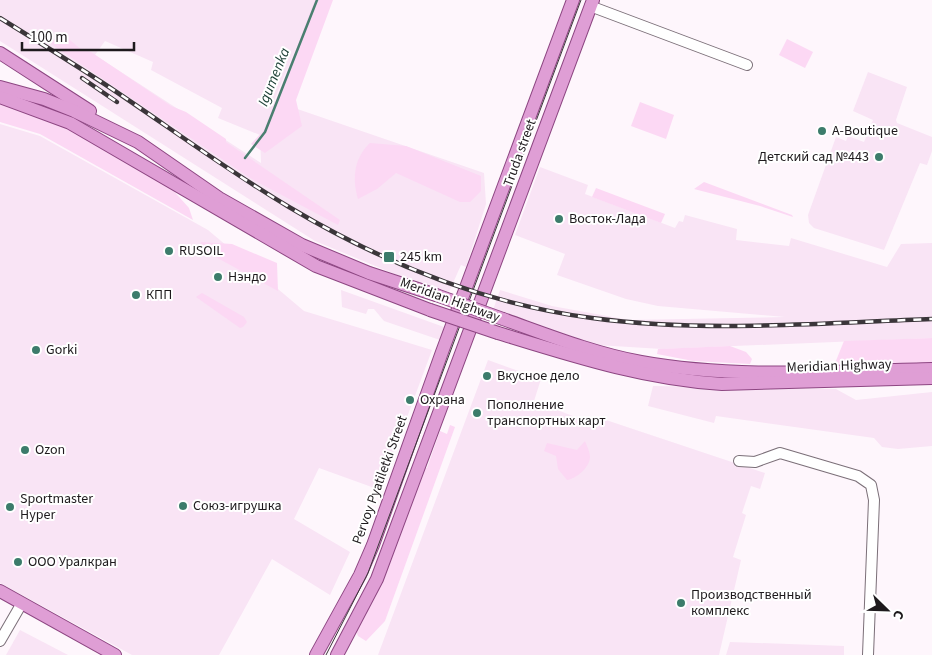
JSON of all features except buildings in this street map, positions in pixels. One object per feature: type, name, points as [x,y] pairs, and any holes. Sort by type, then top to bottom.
[{"type":"main road","name":"Truda street","points":[[458,310],[574,0]]},
{"type":"main road","name":"Truda street","points":[[337,655],[377,579],[592,3]]},
{"type":"main road","points":[[0,53],[138,142]]},
{"type":"main road","name":"Meridian Highway","points":[[0,87],[74,111],[138,142],[219,198],[282,235],[344,264],[590,349],[664,366],[732,371],[932,369]]},
{"type":"main road","name":"Meridian Highway","points":[[0,97],[70,122],[300,259],[430,310],[498,333],[622,370],[689,382],[722,384],[932,378]]},
{"type":"main road","name":"Pervoy Pyatiletki Street","points":[[316,655],[360,575],[373,545],[458,310]]},
{"type":"main road","points":[[0,591],[115,655]]},
{"type":"street","points":[[592,3],[747,65]]},
{"type":"street","points":[[739,460],[755,462],[780,453],[850,474],[871,485],[874,500],[868,655]]},
{"type":"street","points":[[0,641],[22,603]]},
{"type":"shaded area","points":[[0,0],[316,0],[274,101],[484,173],[486,204],[466,267],[461,265],[449,292],[409,280],[315,241],[0,41]],"holes":[[[105,41],[153,62],[151,70],[222,108],[218,118],[260,135],[261,163],[95,55]]]},
{"type":"shaded area","points":[[315,0],[333,0],[296,100],[302,126],[265,153],[251,144],[264,130]]},
{"type":"shaded area","points":[[60,32],[82,50],[91,52],[171,106],[186,112],[226,139],[226,142],[340,220],[338,225],[250,178],[51,44]]},
{"type":"shaded area","points":[[787,39],[813,52],[805,68],[779,55]]},
{"type":"shaded area","name":"Детский сад №443","points":[[868,72],[907,87],[896,120],[897,123],[932,137],[932,151],[927,165],[920,163],[884,250],[814,228],[809,223],[808,215],[836,137],[846,141],[848,136],[864,142],[873,120],[853,111]]},
{"type":"shaded area","points":[[640,102],[674,115],[666,139],[631,126]]},
{"type":"shaded area","points":[[0,103],[71,129],[172,189],[189,208],[193,220],[40,134],[0,122]]},
{"type":"shaded area","points":[[0,124],[40,136],[208,230],[304,311],[432,350],[380,490],[319,468],[294,519],[350,552],[330,595],[272,559],[219,655],[132,655],[0,583]]},
{"type":"shaded area","points":[[370,143],[406,146],[481,176],[481,191],[470,202],[460,202],[396,173],[377,189],[358,199],[355,183],[356,169],[361,155]]},
{"type":"shaded area","points":[[540,167],[588,185],[585,194],[675,228],[679,221],[683,222],[685,215],[737,229],[736,240],[789,246],[791,238],[887,267],[901,244],[932,243],[932,338],[662,349],[597,345],[493,310],[500,290],[552,306],[629,320],[785,317],[658,306],[626,299],[557,275],[565,254],[515,235]]},
{"type":"shaded area","points":[[704,182],[793,217],[760,206],[694,189]]},
{"type":"shaded area","points":[[596,188],[665,214],[661,223],[592,197]]},
{"type":"shaded area","points":[[201,242],[232,244],[277,263],[278,291],[199,248]]},
{"type":"shaded area","points":[[341,290],[444,327],[440,340],[384,321],[374,309],[368,309],[366,314],[342,307]]},
{"type":"shaded area","points":[[202,293],[244,317],[247,322],[240,328],[196,297]]},
{"type":"shaded area","points":[[932,338],[932,364],[833,368],[844,341]]},
{"type":"shaded area","points":[[730,346],[746,352],[752,359],[750,364],[693,361],[657,354],[658,349]]},
{"type":"shaded area","points":[[488,360],[541,379],[534,401],[596,425],[600,418],[765,473],[760,489],[751,486],[742,513],[746,515],[733,557],[741,560],[719,655],[378,655]]},
{"type":"shaded area","points":[[653,386],[836,389],[856,400],[932,392],[932,446],[898,449],[882,447],[874,438],[716,416],[714,423],[648,406]]},
{"type":"shaded area","points":[[450,425],[455,427],[385,621],[366,641],[358,636],[356,631],[424,468],[427,468],[440,431],[447,434]]},
{"type":"shaded area","points":[[585,441],[590,455],[588,465],[578,475],[567,480],[558,469],[556,456],[544,451],[547,443],[577,450]]},
{"type":"shaded area","points":[[20,630],[45,643],[68,655],[6,655]]},
{"type":"shaded area","points":[[730,642],[844,646],[844,655],[726,655]]},
{"type":"waterway","name":"Igumenka","points":[[245,158],[265,132],[317,0]]},
{"type":"tram line","points":[[326,655],[368,573],[581,0]]},
{"type":"railway","points":[[0,18],[103,83],[218,162],[289,207],[360,246],[397,263],[473,291],[552,311],[634,323],[762,326],[932,319]]},
{"type":"railway","points":[[82,78],[117,102]]},
{"type":"place","name":"A-Boutique","points":[[822,131]]},
{"type":"place","name":"Детский сад №443","points":[[879,157]]},
{"type":"place","name":"Восток-Лада","points":[[559,219]]},
{"type":"place","name":"RUSOIL","points":[[169,251]]},
{"type":"place","name":"245 km","points":[[389,257]]},
{"type":"place","name":"Нэндо","points":[[218,277]]},
{"type":"place","name":"КПП","points":[[136,295]]},
{"type":"place","name":"Gorki","points":[[36,350]]},
{"type":"place","name":"Вкусное дело","points":[[487,376]]},
{"type":"place","name":"Охрана","points":[[410,400]]},
{"type":"place","name":"Пополнение транспортных карт","points":[[477,413]]},
{"type":"place","name":"Ozon","points":[[25,450]]},
{"type":"place","name":"Союз-игрушка","points":[[183,506]]},
{"type":"place","name":"Sportmaster Hyper","points":[[10,507]]},
{"type":"place","name":"ООО Уралкран","points":[[18,562]]},
{"type":"place","name":"Производственный комплекс","points":[[681,603]]}]
